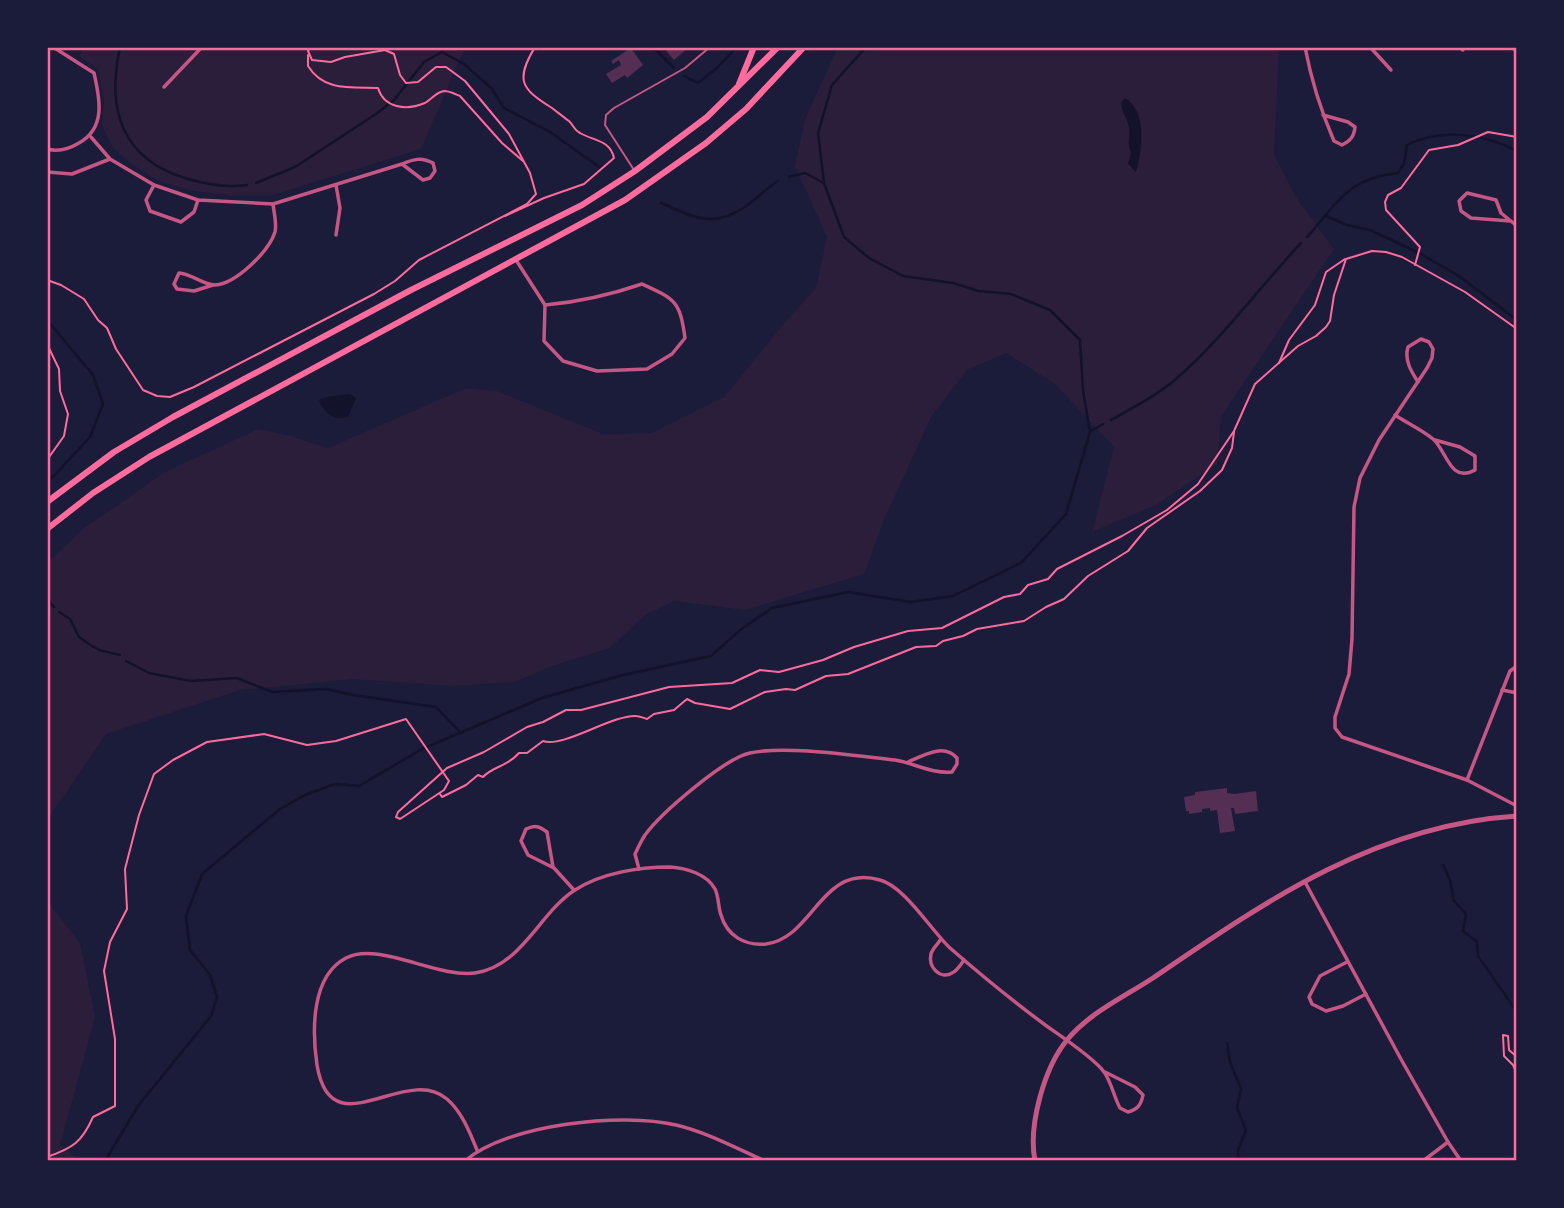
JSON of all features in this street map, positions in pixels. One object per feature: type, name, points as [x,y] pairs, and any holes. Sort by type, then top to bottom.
[{"type":"main road","points":[[737,89],[754,47]]},
{"type":"main road","points":[[47,502],[114,452],[173,417],[411,290],[582,205],[635,171],[707,117],[778,47]]},
{"type":"main road","points":[[47,529],[93,493],[149,457],[625,200],[667,172],[746,108],[804,47]]},
{"type":"street","points":[[47,149],[70,148],[91,137],[97,127],[99,95],[94,73],[53,47]]},
{"type":"street","points":[[164,87],[201,47]]},
{"type":"street","points":[[1305,47],[1310,73],[1323,115],[1334,141],[1342,145],[1349,142],[1355,127],[1348,122],[1323,115]]},
{"type":"street","points":[[1370,47],[1391,71]]},
{"type":"street","points":[[91,137],[110,159],[154,186],[198,200],[273,204],[415,159],[425,159],[433,163],[435,172],[430,178],[423,180],[402,164]]},
{"type":"street","points":[[47,172],[72,174],[110,159]]},
{"type":"street","points":[[336,185],[340,208],[336,235]]},
{"type":"street","points":[[154,186],[146,200],[150,211],[181,222],[194,212],[198,200]]},
{"type":"street","points":[[1510,221],[1471,218],[1461,211],[1459,201],[1467,192],[1496,200],[1501,213],[1517,226]]},
{"type":"street","points":[[213,285],[179,273],[174,284],[177,289],[194,291],[231,281],[269,244],[276,229],[273,204]]},
{"type":"street","points":[[516,260],[545,305],[544,341],[563,361],[597,371],[647,369],[672,354],[685,338],[681,312],[667,296],[642,284],[574,303],[545,305]]},
{"type":"street","points":[[1418,382],[1411,371],[1406,354],[1408,347],[1421,339],[1429,342],[1433,348],[1432,358],[1418,382],[1379,440],[1360,478],[1354,507],[1353,639],[1349,674],[1335,717],[1335,727],[1342,737],[1467,780],[1517,806]]},
{"type":"street","points":[[1395,415],[1435,440],[1470,451],[1475,456],[1475,470],[1467,475],[1460,474],[1452,468],[1435,440]]},
{"type":"street","points":[[1467,780],[1510,671],[1517,666]]},
{"type":"street","points":[[1502,690],[1517,693]]},
{"type":"street","points":[[639,869],[635,854],[658,821],[724,766],[749,753],[787,751],[908,762],[943,773],[952,772],[957,758],[951,751],[944,750],[934,751],[908,762]]},
{"type":"street","points":[[1035,1161],[1033,1150],[1037,1111],[1049,1072],[1067,1040],[1122,996],[1212,936],[1304,880],[1379,845],[1437,829],[1495,817],[1517,816]]},
{"type":"street","points":[[554,868],[547,832],[541,827],[526,829],[521,841],[528,855],[554,868],[574,890]]},
{"type":"street","points":[[477,1150],[467,1125],[447,1098],[429,1091],[403,1092],[351,1105],[335,1101],[323,1089],[315,1048],[318,995],[327,975],[345,958],[365,951],[448,972],[476,973],[501,963],[528,940],[574,890],[606,877],[639,869],[680,868],[706,878],[716,891],[726,928],[736,938],[751,944],[774,942],[793,931],[832,889],[852,878],[883,880],[900,893],[941,939],[964,960],[1105,1072],[1135,1087],[1143,1095],[1142,1102],[1136,1109],[1128,1112],[1120,1108],[1105,1072]]},
{"type":"street","points":[[1304,880],[1347,962],[1461,1161]]},
{"type":"street","points":[[941,939],[931,953],[931,963],[936,972],[945,975],[955,973],[964,960]]},
{"type":"street","points":[[1347,962],[1320,976],[1309,997],[1312,1004],[1326,1012],[1366,994]]},
{"type":"street","points":[[465,1161],[477,1150],[556,1125],[604,1121],[676,1124],[765,1161]]},
{"type":"street","points":[[1423,1161],[1448,1142]]},
{"type":"lane","points":[[635,171],[604,125],[606,115],[685,68],[710,47]]},
{"type":"path","points":[[498,218],[584,184],[614,158],[606,143],[575,130],[568,121],[527,90],[523,82],[523,72],[535,47]]},
{"type":"path","points":[[1509,47],[1517,51]]},
{"type":"path","points":[[309,49],[308,66],[323,81],[345,89],[378,88],[383,99],[399,108],[423,104],[438,93],[453,92],[524,162]]},
{"type":"path","points":[[47,280],[84,299],[97,320],[107,328],[116,349],[143,390],[170,397],[374,294],[395,281],[419,260],[485,228],[498,218],[527,204],[536,194],[524,162],[509,134],[466,81],[446,67],[436,67],[418,82],[406,83],[400,75],[394,54],[385,50],[331,62],[312,60],[309,49]]},
{"type":"path","points":[[1415,265],[1420,247],[1386,209],[1388,195],[1404,184],[1429,150],[1458,145],[1488,132],[1517,137]]},
{"type":"path","points":[[1278,365],[1289,340],[1315,305],[1326,272],[1346,259],[1372,251],[1402,257],[1465,292],[1517,329]]},
{"type":"path","points":[[444,790],[397,819],[398,812],[447,768],[566,710],[581,710],[669,687],[732,683],[760,670],[779,672],[908,631],[942,628],[1004,597],[1020,594],[1028,585],[1048,579],[1057,569],[1075,558],[1122,536],[1167,510],[1198,484],[1234,431],[1255,384],[1298,346],[1316,336],[1330,321],[1334,295],[1346,259]]},
{"type":"path","points":[[47,344],[59,369],[61,391],[68,414],[64,436],[47,460]]},
{"type":"path","points":[[47,1157],[70,1149],[86,1134],[93,1117],[115,1106],[115,1039],[104,971],[110,942],[127,909],[125,869],[139,815],[154,774],[173,761],[207,742],[264,734],[307,746],[336,741],[406,719],[449,781],[440,794],[442,797],[466,786],[478,775],[483,777],[509,763],[519,753],[527,753],[543,741],[554,742],[590,728],[636,716],[647,719],[654,714],[674,710],[687,699],[730,709],[765,692],[795,690],[826,676],[848,674],[916,647],[936,646],[943,640],[963,636],[977,629],[1024,621],[1064,599],[1088,576],[1128,551],[1147,528],[1200,491],[1222,470],[1232,448],[1234,431]]},
{"type":"path","points":[[1517,1057],[1509,1050],[1507,1036],[1503,1035],[1504,1056],[1517,1074]]},
{"type":"shaded area","points":[[84,47],[465,47],[421,149],[273,195],[230,195],[192,191],[159,181],[133,165],[113,148],[102,125],[104,99],[98,69],[79,56]]},
{"type":"shaded area","points":[[838,47],[1279,47],[1274,155],[1297,199],[1334,249],[1221,416],[1217,464],[1156,505],[1092,532],[1114,447],[1055,384],[1006,353],[967,370],[931,417],[884,520],[864,574],[745,610],[674,601],[645,615],[610,648],[552,666],[515,682],[453,686],[353,679],[240,690],[106,734],[47,820],[47,563],[83,529],[165,472],[258,429],[328,448],[466,388],[497,391],[603,434],[652,433],[724,397],[816,288],[827,237],[795,166],[805,119]]},
{"type":"shaded area","points":[[1125,98],[1137,112],[1140,122],[1141,143],[1136,172],[1128,164],[1131,152],[1129,130],[1121,103]]},
{"type":"shaded area","points":[[350,394],[356,398],[348,417],[330,415],[319,400],[330,396]]},
{"type":"shaded area","points":[[47,901],[80,943],[95,1017],[60,1145],[82,1161],[47,1161]]},
{"type":"building","points":[[663,47],[689,47],[674,60]]},
{"type":"building","points":[[631,48],[643,65],[627,78],[625,75],[612,83],[606,74],[621,65],[619,60],[613,64],[611,61]]},
{"type":"building","points":[[1227,788],[1227,793],[1234,794],[1256,791],[1258,811],[1235,814],[1234,808],[1231,808],[1235,831],[1220,833],[1217,810],[1202,809],[1202,812],[1189,814],[1189,811],[1186,811],[1184,797],[1195,795],[1195,792]]},
{"type":"waterway","points":[[120,47],[115,92],[124,130],[134,145],[148,159],[188,179],[217,185],[247,185]]},
{"type":"waterway","points":[[653,47],[673,67]]},
{"type":"waterway","points":[[684,76],[698,83],[737,47]]},
{"type":"waterway","points":[[105,1161],[138,1106],[211,1016],[217,997],[210,975],[190,950],[186,916],[202,874],[280,809],[305,795],[335,784],[359,786],[422,749],[542,698],[623,675],[711,656],[739,631],[772,608],[848,592],[911,602],[953,596],[1021,563],[1066,514],[1090,432],[1083,391],[1080,340],[1050,310],[1011,294],[979,291],[953,283],[903,276],[869,258],[844,237],[824,183],[818,133],[832,85],[866,47]]},
{"type":"waterway","points":[[256,183],[295,167],[376,114],[394,100],[424,62],[442,52],[464,64],[492,89],[504,108],[550,132],[602,169]]},
{"type":"waterway","points":[[1307,237],[1336,203],[1355,186],[1367,180],[1398,173],[1404,164],[1407,145],[1434,136],[1462,135],[1490,140],[1517,151]]},
{"type":"waterway","points":[[789,177],[805,173],[824,183]]},
{"type":"waterway","points":[[661,203],[692,216],[721,218],[748,205],[778,181]]},
{"type":"waterway","points":[[1326,216],[1347,225],[1370,230],[1419,253],[1459,276],[1517,320]]},
{"type":"waterway","points":[[1111,420],[1161,391],[1193,364],[1301,243]]},
{"type":"waterway","points":[[47,320],[93,375],[103,404],[90,437],[47,481]]},
{"type":"waterway","points":[[1091,431],[1103,424]]},
{"type":"waterway","points":[[47,600],[54,607]]},
{"type":"waterway","points":[[59,612],[70,619],[79,637],[99,650],[120,655]]},
{"type":"waterway","points":[[126,661],[149,673],[191,681],[237,678],[272,692],[326,689],[436,707],[460,732]]},
{"type":"waterway","points":[[1443,865],[1450,880],[1454,901],[1466,914],[1463,931],[1477,942],[1478,956],[1517,1012]]},
{"type":"waterway","points":[[1227,1043],[1230,1062],[1241,1089],[1237,1108],[1246,1130],[1238,1150],[1238,1161]]}]
